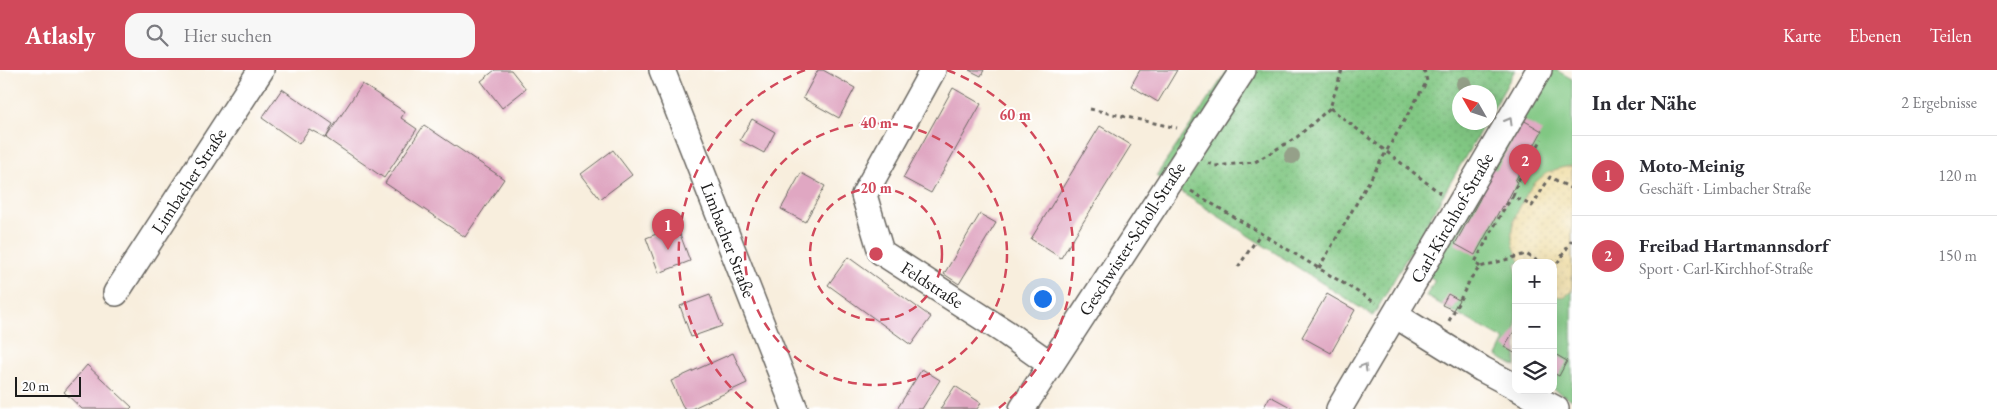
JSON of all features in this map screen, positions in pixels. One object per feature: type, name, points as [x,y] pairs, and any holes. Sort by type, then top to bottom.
[{"type":"street","name":"Limbacher Straße","points":[[116,293],[261,70]]},
{"type":"street","name":"Limbacher Straße","points":[[662,70],[795,409]]},
{"type":"street","name":"Feldstraße","points":[[933,70],[864,195],[881,252],[1005,332],[1050,364]]},
{"type":"street","name":"Geschwister-Scholl-Straße","points":[[1022,409],[1243,70]]},
{"type":"street","name":"Carl-Kirchhof-Straße","points":[[1339,409],[1539,70]]},
{"type":"street","points":[[1395,315],[1512,385]]},
{"type":"street","points":[[1528,394],[1556,409]]},
{"type":"path","points":[[1186,156],[1215,166],[1255,162],[1296,137],[1330,108],[1342,70]]},
{"type":"path","points":[[1319,268],[1427,81],[1424,70]]},
{"type":"path","points":[[1330,108],[1458,207]]},
{"type":"path","points":[[1090,109],[1202,133]]},
{"type":"path","points":[[1480,267],[1475,262],[1502,212],[1513,196],[1542,139]]},
{"type":"path","points":[[1513,196],[1532,206],[1550,176],[1572,189]]},
{"type":"path","points":[[1171,179],[1395,315]]},
{"type":"path","points":[[1238,267],[1261,233]]},
{"type":"path","points":[[1557,264],[1572,240]]},
{"type":"path","points":[[1436,341],[1455,312],[1471,278],[1480,267],[1526,254],[1534,259]]},
{"type":"green space","points":[[1228,70],[1515,70],[1497,102],[1497,85],[1452,85],[1452,130],[1481,130],[1373,316],[1156,176]]},
{"type":"green space","points":[[1542,70],[1556,70],[1572,79],[1572,400],[1557,391],[1557,259],[1512,259],[1512,365],[1497,356],[1505,340],[1426,296],[1435,280],[1427,275]]},
{"type":"sand","points":[[1572,166],[1572,290],[1564,296],[1559,296],[1557,296],[1557,259],[1519,259],[1513,244],[1512,229],[1524,198],[1534,184],[1546,174]]},
{"type":"building","points":[[495,70],[511,70],[526,89],[502,108],[481,81]]},
{"type":"building","points":[[818,70],[823,70],[855,88],[839,118],[803,98]]},
{"type":"building","points":[[969,70],[984,70],[981,76]]},
{"type":"building","points":[[1140,70],[1177,70],[1158,102],[1131,86]]},
{"type":"building","points":[[362,84],[405,112],[401,118],[417,129],[384,178],[326,138]]},
{"type":"building","points":[[953,88],[981,104],[931,193],[903,178]]},
{"type":"building","points":[[282,89],[333,124],[326,138],[309,129],[299,144],[262,118]]},
{"type":"building","points":[[752,119],[775,132],[764,153],[740,140]]},
{"type":"building","points":[[1523,120],[1542,131],[1515,181],[1517,182],[1504,207],[1502,206],[1475,255],[1455,244],[1482,195],[1476,191],[1489,166],[1496,170]]},
{"type":"building","points":[[424,125],[504,179],[465,237],[385,183]]},
{"type":"building","points":[[1100,126],[1131,145],[1061,258],[1031,239]]},
{"type":"building","points":[[613,150],[632,175],[600,199],[581,174]]},
{"type":"building","points":[[801,173],[825,186],[805,222],[781,209]]},
{"type":"building","points":[[980,214],[996,223],[959,284],[944,274]]},
{"type":"building","points":[[677,226],[690,261],[659,273],[646,238]]},
{"type":"building","points":[[848,257],[931,317],[911,345],[828,285]]},
{"type":"building","points":[[1327,294],[1355,310],[1331,353],[1302,337]]},
{"type":"building","points":[[1448,294],[1459,300],[1453,310],[1442,305]]},
{"type":"building","points":[[710,295],[722,326],[691,337],[680,306]]},
{"type":"building","points":[[1512,334],[1512,352],[1504,347]]},
{"type":"building","points":[[733,353],[747,383],[691,409],[684,409],[671,381]]},
{"type":"building","points":[[1557,355],[1567,361],[1559,376],[1557,375]]},
{"type":"building","points":[[87,365],[132,407],[130,409],[82,409],[64,392]]},
{"type":"building","points":[[922,369],[940,380],[922,409],[897,409]]},
{"type":"building","points":[[955,386],[981,403],[977,409],[940,409]]},
{"type":"building","points":[[1270,396],[1294,409],[1263,409]]},
{"type":"place","name":"Freibad Hartmannsdorf","points":[[1525,185]]},
{"type":"place","name":"Moto-Meinig","points":[[668,250]]}]
